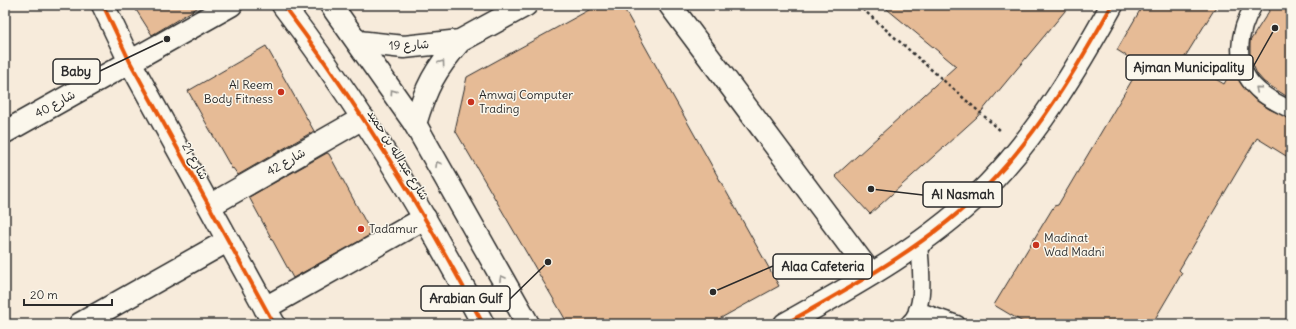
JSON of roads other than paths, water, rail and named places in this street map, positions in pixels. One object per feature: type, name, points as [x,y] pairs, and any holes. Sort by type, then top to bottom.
[{"type":"street","name":"شارع 21","points":[[103,5],[130,62],[269,316]]},
{"type":"street","name":"شارع 40","points":[[5,132],[231,5]]},
{"type":"street","name":"شارع عبدالله بن حميد","points":[[283,5],[363,118],[425,218],[483,324]]},
{"type":"street","points":[[331,5],[415,124],[528,324]]},
{"type":"street","name":"شارع 19","points":[[415,124],[428,88],[440,65],[460,41],[526,5]]},
{"type":"street","points":[[670,5],[870,274]]},
{"type":"street","points":[[785,324],[870,274],[919,242],[961,210],[988,185],[1020,149],[1080,62],[1112,5]]},
{"type":"street","name":"شارع 19","points":[[358,42],[404,47],[460,41]]},
{"type":"street","name":"شارع 42","points":[[208,206],[363,118]]},
{"type":"street","points":[[269,316],[425,218]]},
{"type":"street","points":[[80,324],[227,241]]},
{"type":"lane","points":[[1254,5],[1248,15],[1239,47],[1244,70],[1258,90],[1291,110]]},
{"type":"lane","points":[[908,324],[917,310],[922,287],[919,242]]},
{"type":"lane","points":[[917,310],[958,324]]},
{"type":"place","name":"Ajman Municipality","points":[[1275,28]]},
{"type":"place","name":"Baby","points":[[167,39]]},
{"type":"place","name":"Al Reem Body Fitness","points":[[281,92]]},
{"type":"place","name":"Amwaj Computer Trading","points":[[471,102]]},
{"type":"place","name":"Al Nasmah","points":[[871,189]]},
{"type":"place","name":"Tadamur","points":[[361,229]]},
{"type":"place","name":"Madinat Wad Madni","points":[[1036,245]]},
{"type":"place","name":"Arabian Gulf","points":[[548,262]]},
{"type":"place","name":"Alaa Cafeteria","points":[[713,292]]}]
